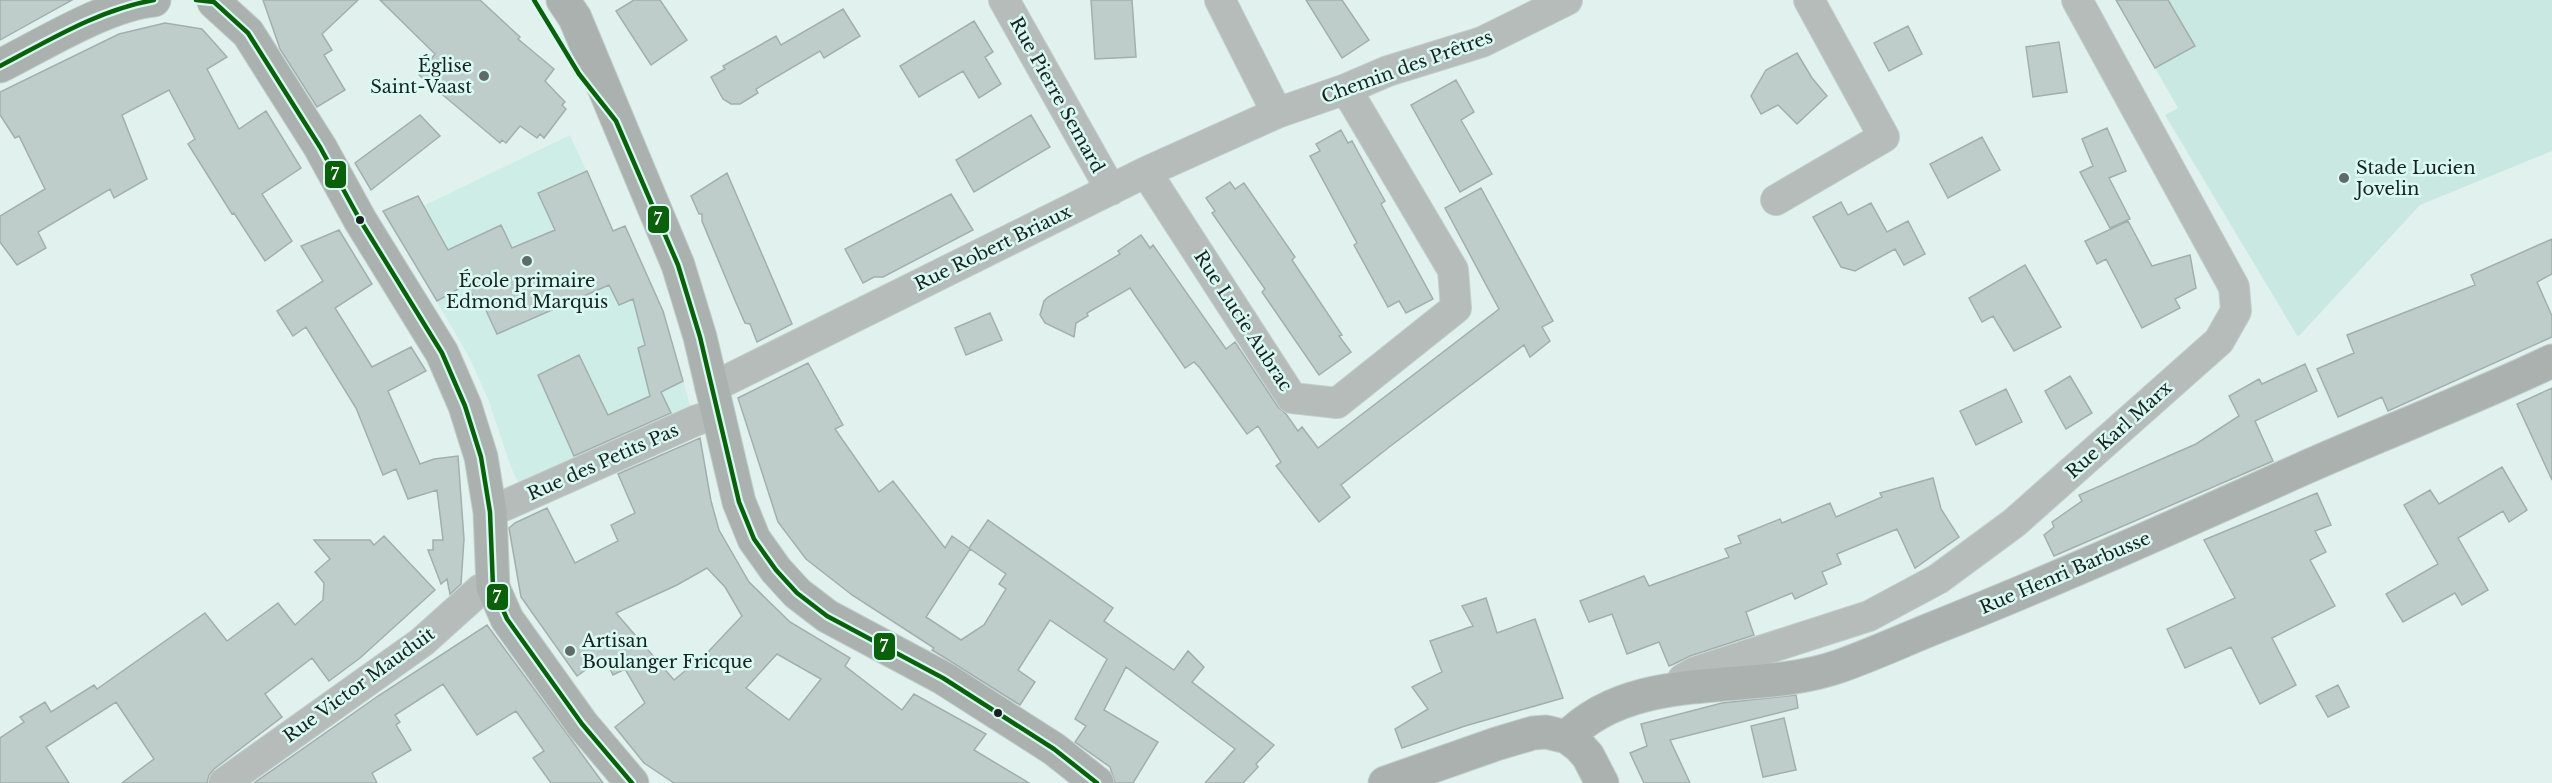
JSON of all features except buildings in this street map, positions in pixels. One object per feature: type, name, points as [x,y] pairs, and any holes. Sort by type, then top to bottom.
[{"type":"street","points":[[0,66],[78,26],[115,11],[154,0]]},
{"type":"street","points":[[208,0],[248,33],[320,147],[360,220],[442,353],[465,406],[481,457],[490,512],[493,587],[507,619],[582,724],[632,783]]},
{"type":"street","points":[[563,0],[575,18],[678,265],[700,337],[713,400],[739,502],[754,539],[776,570],[797,593],[827,616],[944,678],[999,712],[1054,749],[1097,783]]},
{"type":"street","name":"Rue Pierre Semard","points":[[1004,0],[1111,190]]},
{"type":"street","points":[[1220,0],[1277,112]]},
{"type":"street","name":"Chemin des Prêtres","points":[[1277,112],[1388,71],[1482,42],[1567,0]]},
{"type":"street","points":[[1776,200],[1884,138],[1809,0]]},
{"type":"street","name":"Rue Karl Marx","points":[[1681,689],[1683,679],[1695,672],[1869,616],[1938,579],[2014,523],[2219,341],[2236,311],[2234,287],[2077,0]]},
{"type":"street","name":"Rue Lucie Aubrac","points":[[1146,172],[1292,398],[1337,403],[1456,308],[1453,270],[1346,88]]},
{"type":"street","name":"Rue Robert Briaux","points":[[713,400],[723,382],[1146,172],[1277,112]]},
{"type":"street","name":"Rue Henri Barbusse","points":[[1566,737],[1580,724],[1622,701],[1657,692],[1730,685],[1837,667],[2057,579],[2309,466],[2552,361]]},
{"type":"street","name":"Rue des Petits Pas","points":[[490,512],[697,420],[713,400]]},
{"type":"street","name":"Rue Victor Mauduit","points":[[224,783],[422,642],[481,589],[493,587]]},
{"type":"street","points":[[1385,783],[1533,732],[1546,732],[1566,737],[1579,746],[1588,756],[1602,783]]},
{"type":"shaded area","name":"École primaire Edmond Marquis","points":[[570,135],[602,205],[590,211],[601,236],[625,226],[663,312],[691,408],[520,485],[512,470],[488,399],[468,355],[390,222]]},
{"type":"green space","name":"Stade Lucien Jovelin","points":[[2116,0],[2552,0],[2552,151],[2420,205],[2298,337],[2165,115],[2178,108]]},
{"type":"transit line","name":"7","points":[[0,66],[94,18],[154,0]]},
{"type":"transit line","name":"7","points":[[196,0],[214,2],[248,33],[320,147],[360,220],[442,353],[465,406],[481,457],[490,512],[493,587],[507,619],[582,724],[632,783]]},
{"type":"transit line","name":"7","points":[[534,0],[579,74],[616,121],[678,265],[700,337],[739,502],[754,539],[776,570],[797,593],[827,616],[943,678],[1054,749],[1097,783]]},
{"type":"place","name":"Église Saint-Vaast","points":[[484,76]]},
{"type":"place","name":"Stade Lucien Jovelin","points":[[2344,178]]},
{"type":"place","name":"École primaire Edmond Marquis","points":[[527,261]]},
{"type":"place","name":"Artisan Boulanger Fricque","points":[[570,651]]}]
